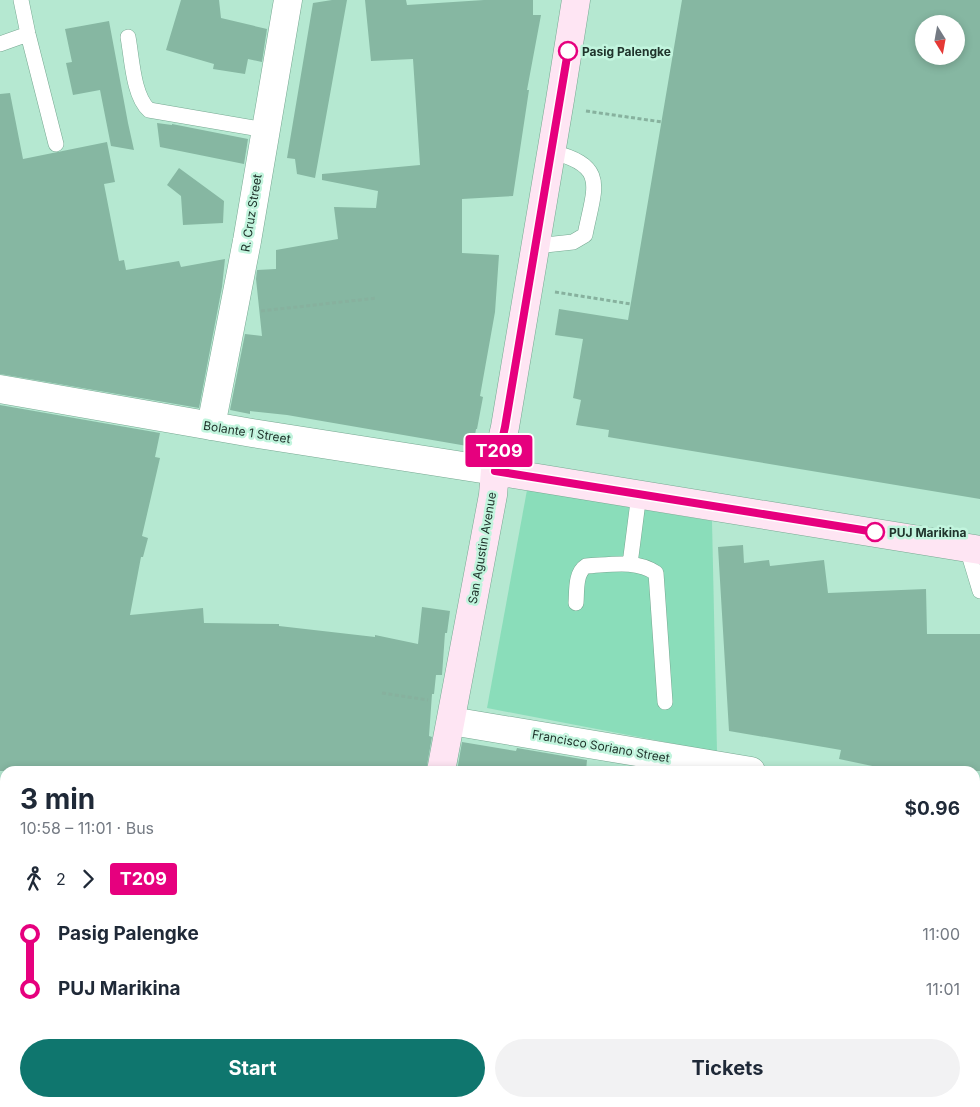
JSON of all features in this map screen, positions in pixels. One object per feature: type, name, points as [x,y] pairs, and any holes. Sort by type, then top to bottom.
[{"type":"main road","name":"San Agustin Avenue","points":[[442,766],[495,471],[505,427],[576,0]]},
{"type":"main road","points":[[495,471],[973,549]]},
{"type":"street","name":"R. Cruz Street","points":[[211,426],[234,314],[288,0]]},
{"type":"street","name":"Bolante 1 Street","points":[[0,389],[211,426],[495,471]]},
{"type":"street","name":"Francisco Soriano Street","points":[[452,712],[726,766]]},
{"type":"lane","points":[[21,0],[56,144]]},
{"type":"lane","points":[[0,44],[28,34]]},
{"type":"lane","points":[[128,37],[138,94],[143,104],[149,110],[265,130]]},
{"type":"lane","points":[[536,246],[573,242],[585,235],[595,183],[587,167],[568,156],[552,152]]},
{"type":"lane","points":[[630,564],[639,494]]},
{"type":"lane","points":[[973,549],[980,590]]},
{"type":"lane","points":[[576,603],[579,574],[581,569],[586,566],[630,564],[656,573],[665,702]]},
{"type":"path","points":[[559,107],[662,122]]},
{"type":"path","points":[[528,288],[631,304]]},
{"type":"path","points":[[234,314],[377,298]]},
{"type":"path","points":[[382,693],[452,712]]},
{"type":"green space","points":[[527,490],[712,521],[717,752],[487,708]]},
{"type":"building","points":[[181,0],[219,0],[221,18],[267,29],[262,62],[248,59],[245,74],[213,69],[214,64],[166,50]]},
{"type":"building","points":[[347,0],[315,178],[297,174],[295,159],[287,158],[313,3]]},
{"type":"building","points":[[365,0],[406,0],[407,5],[484,0],[533,0],[533,15],[541,15],[527,90],[529,90],[513,196],[462,199],[462,253],[499,255],[495,312],[480,396],[483,397],[473,447],[287,415],[250,411],[250,414],[230,410],[245,334],[262,336],[256,279],[257,270],[276,269],[276,250],[338,239],[334,207],[376,208],[378,191],[322,180],[322,174],[420,165],[413,59],[371,61]]},
{"type":"building","points":[[682,0],[980,0],[980,499],[608,437],[609,430],[576,425],[581,400],[573,398],[583,339],[555,335],[559,309],[628,320]]},
{"type":"building","points":[[109,21],[134,150],[111,146],[100,90],[73,95],[66,63],[72,62],[65,29]]},
{"type":"building","points":[[10,93],[23,159],[107,142],[115,182],[104,184],[119,261],[124,260],[126,270],[179,261],[181,267],[225,259],[222,287],[199,408],[0,374],[0,94]]},
{"type":"building","points":[[157,123],[172,124],[248,139],[244,164],[160,147]]},
{"type":"building","points":[[179,168],[224,201],[223,223],[183,225],[181,196],[167,185]]},
{"type":"building","points":[[0,405],[160,433],[155,457],[160,458],[142,536],[148,538],[143,557],[141,557],[130,615],[203,608],[204,623],[279,624],[279,626],[375,637],[375,635],[418,644],[422,607],[450,611],[447,633],[445,633],[442,675],[436,675],[434,694],[432,694],[429,736],[432,737],[427,766],[0,766]]},
{"type":"building","points":[[743,545],[744,563],[769,560],[770,566],[824,560],[828,593],[926,589],[927,634],[980,634],[980,766],[872,766],[839,759],[841,750],[729,731],[718,547]]},
{"type":"building","points":[[462,742],[516,751],[517,748],[587,760],[586,766],[458,766]]},
{"type":"bus line","name":"T209","points":[[568,51],[505,427],[495,471],[875,532]]},
{"type":"place","name":"Pasig Palengke","points":[[568,51]]},
{"type":"place","name":"PUJ Marikina","points":[[875,532]]}]
